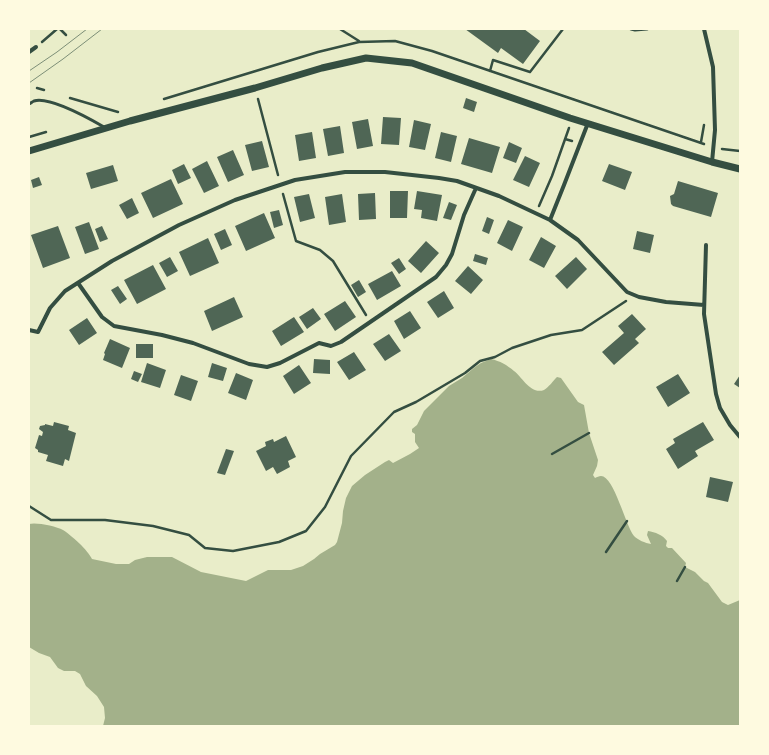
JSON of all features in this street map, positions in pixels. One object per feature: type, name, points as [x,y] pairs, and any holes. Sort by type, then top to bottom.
[{"type":"street","points":[[704,29],[713,67],[715,130],[712,162]]},
{"type":"street","points":[[29,52],[36,47]]},
{"type":"street","points":[[29,151],[322,68],[366,58],[412,63],[570,118],[712,162],[740,169]]},
{"type":"street","points":[[550,220],[588,123]]},
{"type":"street","points":[[29,330],[38,332],[53,303],[65,291],[112,261],[179,225],[235,200],[295,180],[345,172],[385,172],[439,178],[457,182],[499,196],[550,220],[578,240],[627,292],[639,297],[666,302],[704,305]]},
{"type":"street","points":[[78,283],[102,317],[114,326],[162,335],[193,343],[248,364],[267,367],[280,363],[319,343],[331,346],[341,342],[436,277],[446,265],[452,254],[464,215],[476,188]]},
{"type":"street","points":[[706,245],[704,314],[720,408],[730,425],[740,437]]},
{"type":"lane","points":[[631,29],[647,29]]},
{"type":"lane","points":[[29,104],[35,101],[48,102],[78,112],[106,128]]},
{"type":"path","points":[[36,47],[59,29],[66,35]]},
{"type":"path","points":[[340,29],[359,42]]},
{"type":"path","points":[[490,71],[493,60],[530,72],[563,29]]},
{"type":"path","points":[[163,99],[318,52],[359,42],[395,41],[432,51],[714,147],[740,151]]},
{"type":"path","points":[[37,88],[51,92]]},
{"type":"path","points":[[255,88],[296,241],[320,250],[333,261],[370,323]]},
{"type":"path","points":[[66,96],[118,112]]},
{"type":"path","points":[[111,114],[125,110]]},
{"type":"path","points":[[536,214],[552,176],[568,129],[570,118]]},
{"type":"path","points":[[29,137],[50,131]]},
{"type":"path","points":[[29,506],[51,520],[105,520],[152,526],[189,535],[204,548],[233,550],[279,542],[306,531],[325,507],[351,456],[394,412],[416,402],[466,373],[480,361],[495,357],[512,348],[552,335],[582,330],[634,295]]},
{"type":"path","points":[[552,454],[590,432]]},
{"type":"path","points":[[606,552],[626,521]]},
{"type":"path","points":[[678,581],[685,567]]},
{"type":"shaded area","points":[[491,359],[509,367],[527,385],[535,390],[544,390],[557,377],[561,378],[578,402],[584,405],[589,433],[598,460],[593,475],[595,478],[601,476],[606,478],[611,484],[634,536],[646,543],[651,544],[647,535],[648,531],[661,535],[667,541],[666,546],[668,548],[672,548],[686,563],[685,567],[695,572],[708,583],[722,602],[728,605],[740,600],[740,726],[103,726],[105,718],[104,707],[97,696],[86,686],[80,674],[75,671],[64,671],[58,668],[50,657],[29,647],[29,524],[41,524],[63,530],[87,551],[92,559],[116,564],[129,564],[135,560],[147,557],[172,557],[201,572],[246,581],[268,570],[291,570],[303,566],[335,545],[337,542],[346,498],[352,486],[365,475],[385,462],[389,460],[393,463],[419,448],[415,442],[415,434],[412,432],[412,429],[417,425],[424,411],[449,386],[481,363]]},
{"type":"building","points":[[465,29],[524,29],[540,41],[523,64],[501,48],[498,53]]},
{"type":"building","points":[[466,98],[477,102],[474,112],[463,108]]},
{"type":"building","points":[[383,117],[401,118],[399,145],[381,144]]},
{"type":"building","points":[[368,119],[373,146],[357,149],[352,122]]},
{"type":"building","points":[[414,120],[431,124],[425,150],[409,147]]},
{"type":"building","points":[[340,126],[344,153],[328,156],[323,129]]},
{"type":"building","points":[[312,132],[316,158],[299,161],[295,135]]},
{"type":"building","points":[[441,132],[457,136],[451,162],[435,158]]},
{"type":"building","points":[[469,138],[500,147],[492,173],[461,164]]},
{"type":"building","points":[[262,141],[269,167],[252,171],[245,145]]},
{"type":"building","points":[[509,142],[522,148],[516,163],[503,158]]},
{"type":"building","points":[[233,150],[244,175],[228,182],[217,157]]},
{"type":"building","points":[[525,156],[540,163],[529,187],[513,180]]},
{"type":"building","points":[[207,161],[219,186],[204,193],[192,169]]},
{"type":"building","points":[[184,164],[191,178],[178,184],[172,170]]},
{"type":"building","points":[[609,164],[632,172],[625,190],[602,181]]},
{"type":"building","points":[[113,165],[118,181],[91,189],[86,173]]},
{"type":"building","points":[[39,177],[42,185],[33,188],[31,180]]},
{"type":"building","points":[[171,179],[183,204],[153,218],[141,193]]},
{"type":"building","points":[[678,181],[718,193],[711,217],[673,206],[671,204],[670,196],[674,194]]},
{"type":"building","points":[[390,191],[408,191],[407,218],[390,218]]},
{"type":"building","points":[[417,191],[442,195],[437,221],[421,218],[422,210],[414,209]]},
{"type":"building","points":[[375,193],[376,219],[359,220],[358,194]]},
{"type":"building","points":[[309,194],[315,218],[300,222],[294,197]]},
{"type":"building","points":[[342,194],[346,222],[329,225],[325,197]]},
{"type":"building","points":[[132,198],[139,213],[127,219],[119,205]]},
{"type":"building","points":[[449,202],[457,205],[451,220],[443,218]]},
{"type":"building","points":[[279,210],[283,225],[274,228],[270,212]]},
{"type":"building","points":[[264,213],[275,238],[246,251],[235,226]]},
{"type":"building","points":[[487,217],[494,220],[489,234],[482,231]]},
{"type":"building","points":[[508,220],[523,227],[512,251],[497,243]]},
{"type":"building","points":[[89,222],[99,249],[85,254],[75,227]]},
{"type":"building","points":[[58,226],[70,258],[43,268],[31,235]]},
{"type":"building","points":[[102,226],[108,239],[100,242],[95,229]]},
{"type":"building","points":[[225,229],[232,245],[221,250],[214,234]]},
{"type":"building","points":[[637,231],[654,235],[650,253],[633,249]]},
{"type":"building","points":[[541,237],[556,246],[544,268],[529,260]]},
{"type":"building","points":[[208,238],[219,263],[190,276],[179,252]]},
{"type":"building","points":[[426,241],[439,253],[421,273],[408,261]]},
{"type":"building","points":[[475,254],[488,258],[486,265],[473,261]]},
{"type":"building","points":[[170,257],[178,271],[167,277],[159,263]]},
{"type":"building","points":[[576,257],[587,269],[567,289],[555,276]]},
{"type":"building","points":[[399,258],[406,269],[399,274],[391,263]]},
{"type":"building","points":[[153,265],[166,289],[137,304],[124,280]]},
{"type":"building","points":[[468,266],[483,280],[471,294],[455,281]]},
{"type":"building","points":[[392,271],[401,286],[377,300],[368,284]]},
{"type":"building","points":[[359,280],[366,292],[358,297],[351,285]]},
{"type":"building","points":[[118,286],[127,299],[120,304],[111,290]]},
{"type":"building","points":[[444,291],[454,308],[438,318],[427,302]]},
{"type":"building","points":[[234,297],[243,317],[212,331],[204,311]]},
{"type":"building","points":[[345,301],[356,317],[335,331],[324,314]]},
{"type":"building","points":[[313,308],[321,319],[307,329],[299,317]]},
{"type":"building","points":[[410,311],[421,328],[404,339],[394,321]]},
{"type":"building","points":[[632,314],[646,329],[635,339],[639,343],[614,365],[602,352],[624,333],[618,326]]},
{"type":"building","points":[[294,317],[304,332],[281,346],[272,331]]},
{"type":"building","points":[[87,318],[97,333],[79,345],[69,330]]},
{"type":"building","points":[[389,334],[401,351],[385,361],[373,344]]},
{"type":"building","points":[[110,339],[130,348],[122,368],[103,360],[104,353]]},
{"type":"building","points":[[136,344],[153,344],[153,358],[136,358]]},
{"type":"building","points":[[354,352],[366,370],[349,380],[337,362]]},
{"type":"building","points":[[314,359],[330,360],[330,374],[313,373]]},
{"type":"building","points":[[147,363],[166,370],[160,388],[141,382]]},
{"type":"building","points":[[212,363],[227,368],[223,381],[208,377]]},
{"type":"building","points":[[299,365],[311,383],[294,394],[283,376]]},
{"type":"building","points":[[134,371],[142,374],[138,382],[131,379]]},
{"type":"building","points":[[236,373],[253,380],[246,400],[228,393]]},
{"type":"building","points":[[678,374],[690,393],[668,407],[656,387]]},
{"type":"building","points":[[181,375],[198,381],[191,401],[174,395]]},
{"type":"building","points":[[740,375],[740,388],[734,384]]},
{"type":"building","points":[[54,422],[69,426],[68,430],[76,433],[69,461],[65,459],[63,466],[46,461],[48,455],[38,452],[35,448],[39,435],[42,436],[43,432],[39,429],[40,426],[45,424],[53,426]]},
{"type":"building","points":[[703,422],[714,440],[695,451],[698,456],[678,469],[666,449],[675,443],[673,439]]},
{"type":"building","points":[[286,436],[296,457],[288,461],[290,467],[277,474],[273,467],[266,471],[256,451],[266,446],[265,442],[273,439],[274,442]]},
{"type":"building","points":[[226,449],[234,451],[225,475],[217,473]]},
{"type":"building","points":[[710,477],[733,482],[728,502],[706,497]]},
{"type":"tram line","points":[[29,71],[87,29]]},
{"type":"tram line","points":[[29,83],[102,29]]}]
